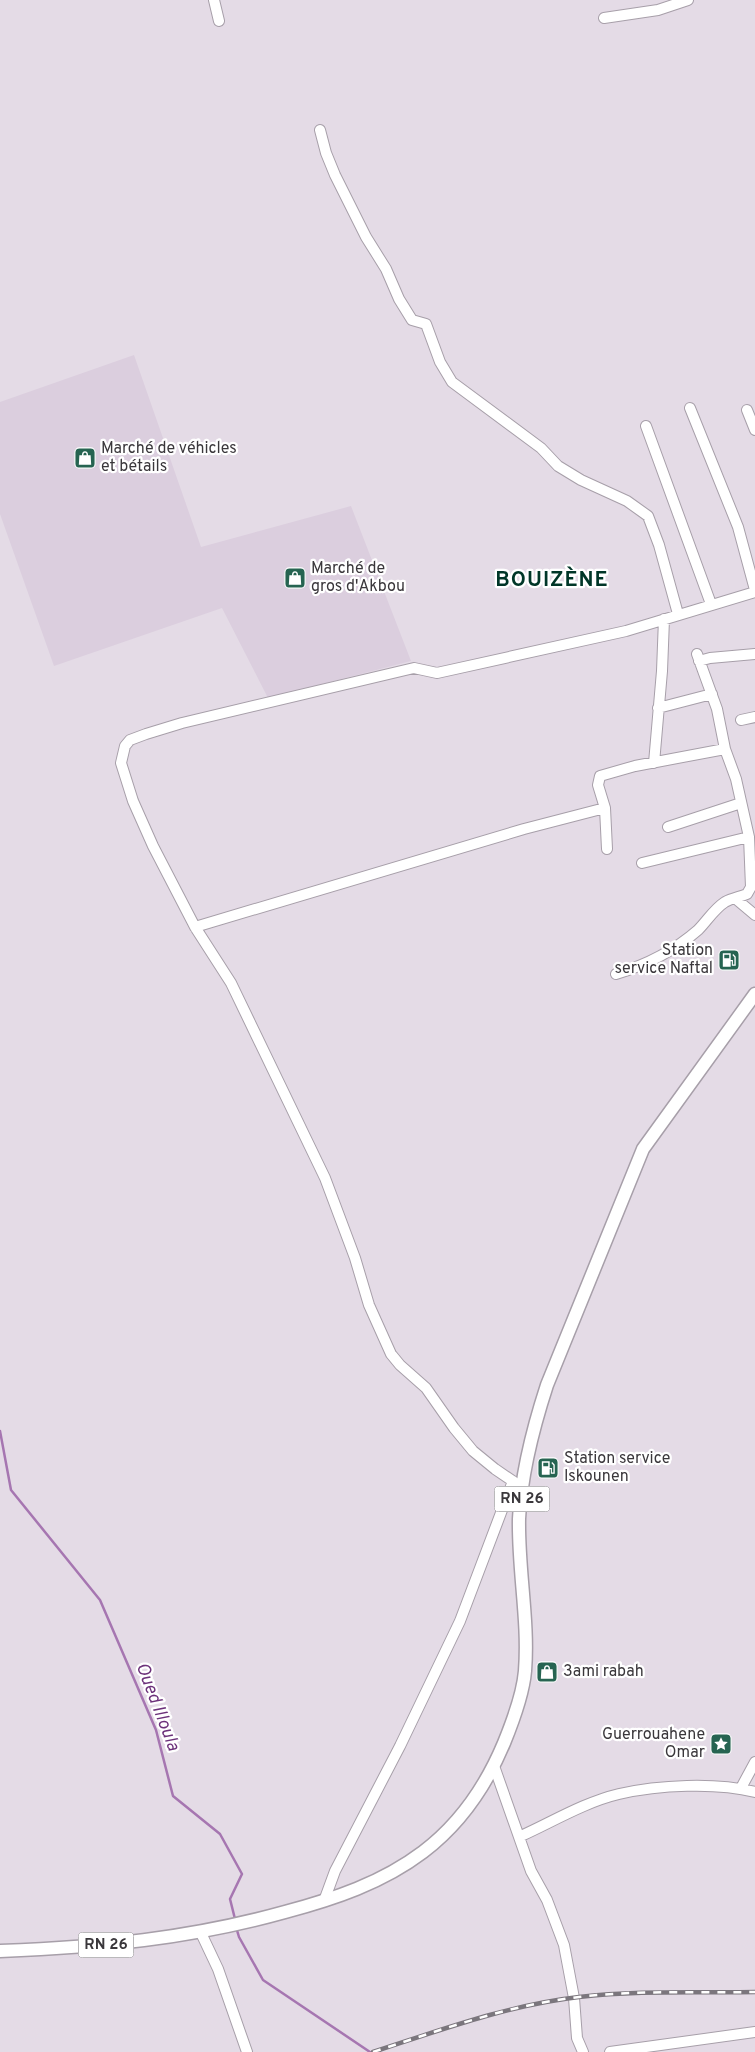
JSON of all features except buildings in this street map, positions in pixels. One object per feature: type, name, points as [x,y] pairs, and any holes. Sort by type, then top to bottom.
[{"type":"main road","name":"RN 26","points":[[0,1951],[122,1944],[206,1932],[324,1901],[383,1878],[423,1853],[467,1810],[494,1766],[518,1701],[525,1671],[518,1484],[547,1386],[632,1172],[652,1133],[755,994]]},
{"type":"street","points":[[214,0],[219,21]]},
{"type":"street","points":[[604,18],[658,10],[688,0]]},
{"type":"street","points":[[320,130],[326,153],[366,238],[386,269],[399,299],[412,320],[426,324],[440,362],[452,382],[541,448],[558,466],[581,480],[627,501],[648,516],[659,546],[678,614]]},
{"type":"street","points":[[324,1901],[335,1871],[404,1738],[460,1621],[518,1484],[473,1450],[454,1428],[426,1388],[400,1365],[391,1354],[369,1305],[355,1258],[325,1178],[231,983],[195,927],[152,846],[124,775],[122,753],[130,740],[182,724],[414,668],[437,673],[626,631],[755,591],[738,527],[690,408]]},
{"type":"street","points":[[747,410],[755,430]]},
{"type":"street","points":[[646,426],[711,604]]},
{"type":"street","points":[[654,763],[664,619]]},
{"type":"street","points":[[616,974],[641,967],[661,956],[697,930],[718,907],[727,901],[747,894],[751,887],[749,837],[712,694],[698,658],[755,654]]},
{"type":"street","points":[[658,708],[712,694]]},
{"type":"street","points":[[741,720],[755,717]]},
{"type":"street","points":[[607,849],[605,808],[598,785],[600,776],[725,749]]},
{"type":"street","points":[[668,827],[741,803]]},
{"type":"street","points":[[195,927],[524,829],[605,808]]},
{"type":"street","points":[[642,862],[749,837]]},
{"type":"street","points":[[736,899],[755,915]]},
{"type":"street","points":[[741,1788],[755,1762]]},
{"type":"street","points":[[494,1766],[512,1819],[521,1836],[531,1871],[547,1900],[564,1945],[574,1998],[577,2038],[583,2052]]},
{"type":"street","points":[[521,1836],[618,1794],[692,1787],[741,1788],[755,1792]]},
{"type":"street","points":[[206,1932],[238,2020],[247,2052]]},
{"type":"street","points":[[610,2052],[755,2032]]},
{"type":"shaded area","name":"Marché de véhicles et bétails","points":[[134,355],[201,547],[351,506],[411,661],[268,698],[222,608],[54,666],[0,514],[0,402]]},
{"type":"waterway","name":"Oued Illoula","points":[[0,1431],[11,1490],[100,1600],[156,1730],[173,1796],[220,1834],[242,1874],[230,1899],[235,1919]]},
{"type":"waterway","name":"Oued Illoula","points":[[236,1927],[239,1937],[263,1980],[370,2052]]},
{"type":"railway","points":[[373,2052],[475,2019],[553,2001],[623,1993],[755,1992]]},
{"type":"place","name":"Marché de véhicles et bétails","points":[[85,458]]},
{"type":"place","name":"Marché de gros d'Akbou","points":[[295,578]]},
{"type":"place","name":"Station service Naftal","points":[[729,960]]},
{"type":"place","name":"Station service Iskounen","points":[[548,1468]]},
{"type":"place","name":"3ami rabah","points":[[547,1672]]},
{"type":"place","name":"Guerrouahene Omar","points":[[721,1744]]},
{"type":"district","name":"BOUIZÈNE","points":[[552,580]]}]
